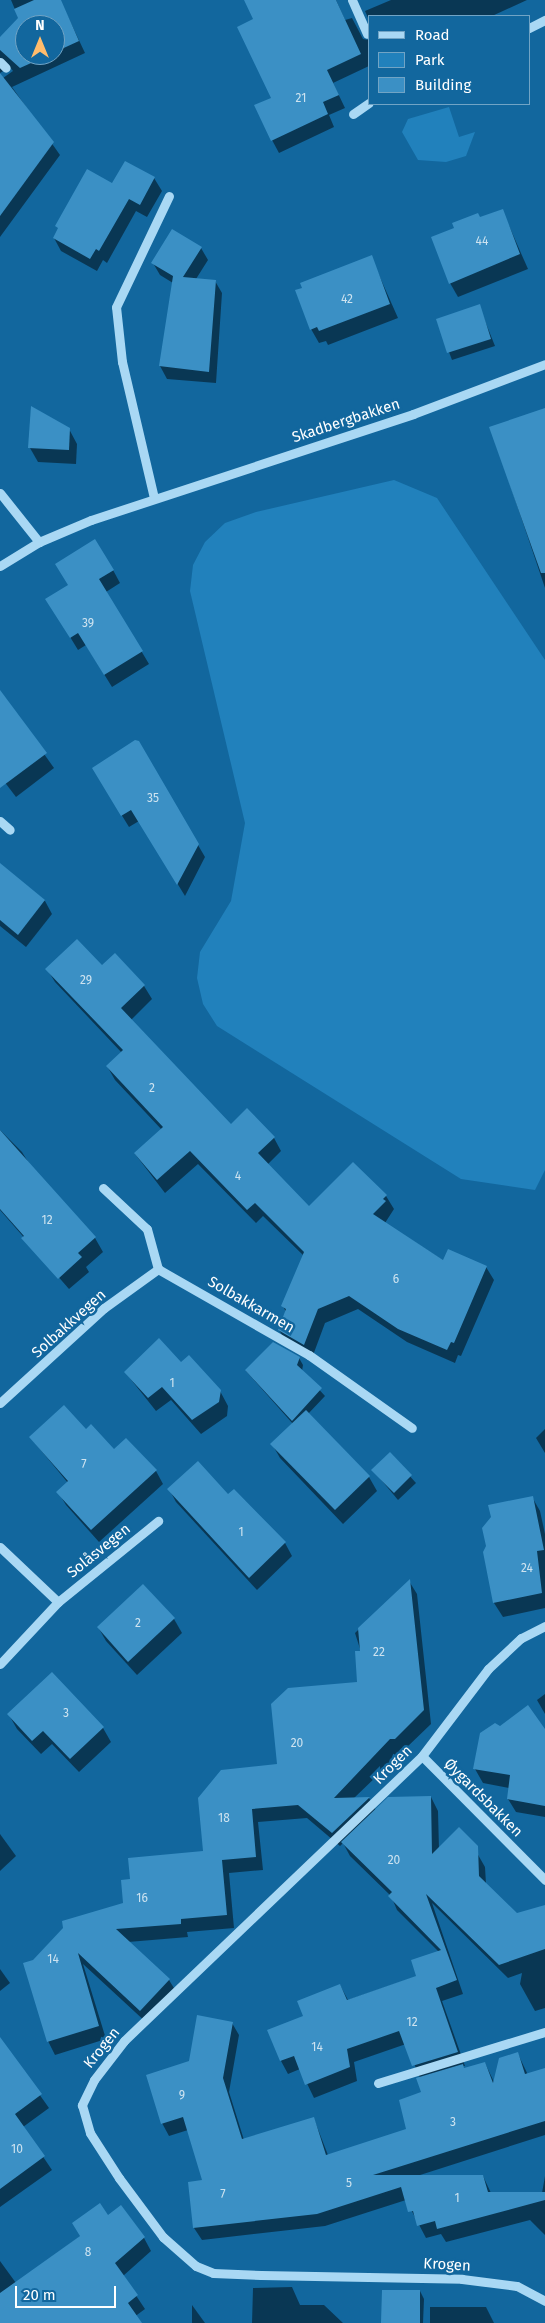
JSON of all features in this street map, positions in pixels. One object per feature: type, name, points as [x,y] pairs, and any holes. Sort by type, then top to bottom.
[{"type":"street","points":[[352,0],[367,34]]},
{"type":"street","points":[[530,28],[545,20]]},
{"type":"street","points":[[353,114],[368,103]]},
{"type":"street","points":[[154,498],[122,362],[116,308],[169,196]]},
{"type":"street","name":"Skadbergbakken","points":[[0,566],[39,542],[154,498],[413,414],[545,364]]},
{"type":"street","points":[[0,493],[39,542]]},
{"type":"street","points":[[0,821],[10,830]]},
{"type":"street","points":[[103,1188],[147,1229],[158,1269]]},
{"type":"street","name":"Solbakkvegen","points":[[0,1403],[104,1308],[158,1269]]},
{"type":"street","name":"Solbakkarmen","points":[[158,1269],[309,1355],[412,1428]]},
{"type":"street","name":"Solåsvegen","points":[[0,1664],[58,1602],[158,1521]]},
{"type":"street","points":[[0,1547],[58,1602]]},
{"type":"street","name":"Krogen","points":[[545,1626],[521,1638],[488,1668],[422,1756],[124,2041],[94,2080],[82,2105],[90,2133],[119,2178],[163,2237],[196,2266],[213,2272],[260,2275],[462,2279],[517,2286],[545,2302]]},
{"type":"street","name":"Øygardsbakken","points":[[422,1756],[545,1880]]},
{"type":"street","points":[[378,2083],[545,2032]]},
{"type":"green space","points":[[449,107],[459,137],[475,132],[466,156],[446,162],[418,160],[402,132],[408,119]]},
{"type":"green space","points":[[394,480],[437,498],[545,660],[545,1170],[535,1190],[461,1179],[217,1026],[203,1004],[197,978],[200,952],[231,901],[245,823],[190,591],[193,565],[205,542],[225,523],[256,512]]},
{"type":"building","points":[[34,0],[61,0],[79,41],[65,47],[65,15],[17,15],[14,9]]},
{"type":"building","points":[[244,0],[336,0],[361,54],[327,70],[339,95],[323,102],[328,114],[271,141],[254,105],[271,98],[237,27],[253,19]]},
{"type":"building","points":[[15,21],[15,64],[0,50],[0,37]]},
{"type":"building","points":[[0,73],[54,142],[0,216]]},
{"type":"building","points":[[125,161],[155,177],[140,205],[129,199],[99,251],[96,249],[90,259],[53,238],[58,228],[55,226],[87,169],[112,183]]},
{"type":"building","points":[[503,209],[520,254],[449,284],[431,237],[454,228],[452,223],[478,213],[480,217]]},
{"type":"building","points":[[172,229],[202,247],[183,277],[216,280],[209,372],[159,366],[173,276],[151,263]]},
{"type":"building","points":[[372,255],[390,304],[319,331],[317,327],[310,330],[295,290],[302,288],[300,283]]},
{"type":"building","points":[[480,304],[491,339],[447,353],[436,319]]},
{"type":"building","points":[[31,406],[70,428],[69,450],[28,448]]},
{"type":"building","points":[[545,408],[545,573],[541,573],[489,427]]},
{"type":"building","points":[[95,539],[114,570],[99,579],[143,651],[104,675],[78,633],[70,638],[45,599],[68,585],[55,564]]},
{"type":"building","points":[[0,690],[47,753],[0,788]]},
{"type":"building","points":[[135,740],[139,741],[199,844],[177,885],[131,810],[121,816],[92,768]]},
{"type":"building","points":[[0,863],[45,900],[18,935],[0,920]]},
{"type":"building","points":[[77,939],[102,965],[115,953],[145,985],[121,1008],[231,1124],[247,1108],[275,1137],[258,1153],[309,1206],[353,1162],[387,1195],[383,1199],[386,1201],[373,1214],[443,1260],[448,1249],[487,1266],[454,1343],[451,1342],[447,1350],[398,1329],[349,1296],[318,1309],[304,1345],[278,1330],[286,1309],[281,1306],[304,1252],[255,1203],[247,1210],[190,1151],[157,1180],[134,1153],[163,1127],[106,1066],[123,1050],[45,969]]},
{"type":"building","points":[[0,1130],[96,1237],[78,1253],[82,1257],[58,1279],[21,1238],[24,1236],[0,1209]]},
{"type":"building","points":[[159,1338],[181,1362],[189,1355],[221,1390],[219,1402],[192,1420],[162,1387],[148,1398],[124,1372]]},
{"type":"building","points":[[273,1342],[300,1357],[297,1365],[322,1388],[292,1421],[245,1370]]},
{"type":"building","points":[[64,1405],[86,1429],[91,1424],[114,1449],[126,1438],[157,1470],[91,1530],[56,1492],[68,1481],[29,1437]]},
{"type":"building","points":[[306,1410],[370,1476],[335,1510],[270,1444]]},
{"type":"building","points":[[390,1452],[412,1475],[394,1493],[371,1470]]},
{"type":"building","points":[[198,1461],[228,1494],[234,1489],[286,1542],[249,1578],[167,1489]]},
{"type":"building","points":[[533,1496],[544,1550],[537,1551],[542,1593],[493,1603],[483,1552],[486,1546],[482,1528],[491,1517],[488,1505]]},
{"type":"building","points":[[410,1579],[424,1710],[395,1739],[390,1739],[334,1798],[370,1797],[332,1833],[298,1805],[252,1809],[256,1857],[222,1860],[227,1915],[181,1919],[181,1924],[116,1929],[170,1979],[140,2011],[78,1953],[99,2026],[47,2042],[23,1963],[33,1960],[63,1928],[62,1921],[123,1903],[121,1880],[130,1879],[128,1858],[203,1851],[198,1798],[221,1770],[277,1764],[271,1704],[288,1688],[357,1682],[355,1651],[360,1651],[358,1628]]},
{"type":"building","points":[[143,1584],[175,1618],[128,1662],[97,1627]]},
{"type":"building","points":[[52,1672],[104,1727],[70,1759],[43,1731],[32,1741],[7,1714]]},
{"type":"building","points":[[528,1705],[545,1729],[545,1806],[507,1799],[510,1775],[473,1769],[480,1733],[495,1723],[500,1726]]},
{"type":"building","points":[[431,1796],[432,1854],[459,1827],[478,1846],[479,1876],[517,1913],[545,1905],[545,1949],[499,1965],[426,1894],[457,1980],[436,1988],[458,2052],[412,2066],[399,2031],[347,2049],[350,2067],[305,2085],[294,2056],[280,2061],[267,2030],[303,2016],[297,2001],[340,1984],[347,2000],[416,1976],[411,1960],[441,1950],[388,1896],[392,1892],[341,1842],[388,1797]]},
{"type":"building","points":[[197,2015],[233,2022],[223,2078],[242,2139],[314,2117],[326,2155],[406,2129],[399,2100],[421,2092],[416,2078],[463,2064],[464,2068],[485,2062],[493,2083],[499,2058],[518,2052],[525,2074],[545,2068],[545,2121],[373,2175],[483,2175],[488,2192],[545,2192],[545,2200],[437,2229],[435,2221],[417,2226],[413,2211],[408,2212],[401,2187],[317,2214],[193,2228],[188,2182],[202,2180],[183,2117],[161,2124],[146,2075],[189,2061]]},
{"type":"building","points":[[0,2037],[42,2094],[15,2114],[45,2156],[0,2189]]},
{"type":"building","points":[[100,2203],[108,2215],[121,2205],[145,2237],[115,2263],[138,2295],[128,2303],[142,2323],[0,2323],[0,2293],[80,2236],[72,2223]]},
{"type":"building","points":[[382,2290],[420,2290],[420,2323],[381,2323]]}]
